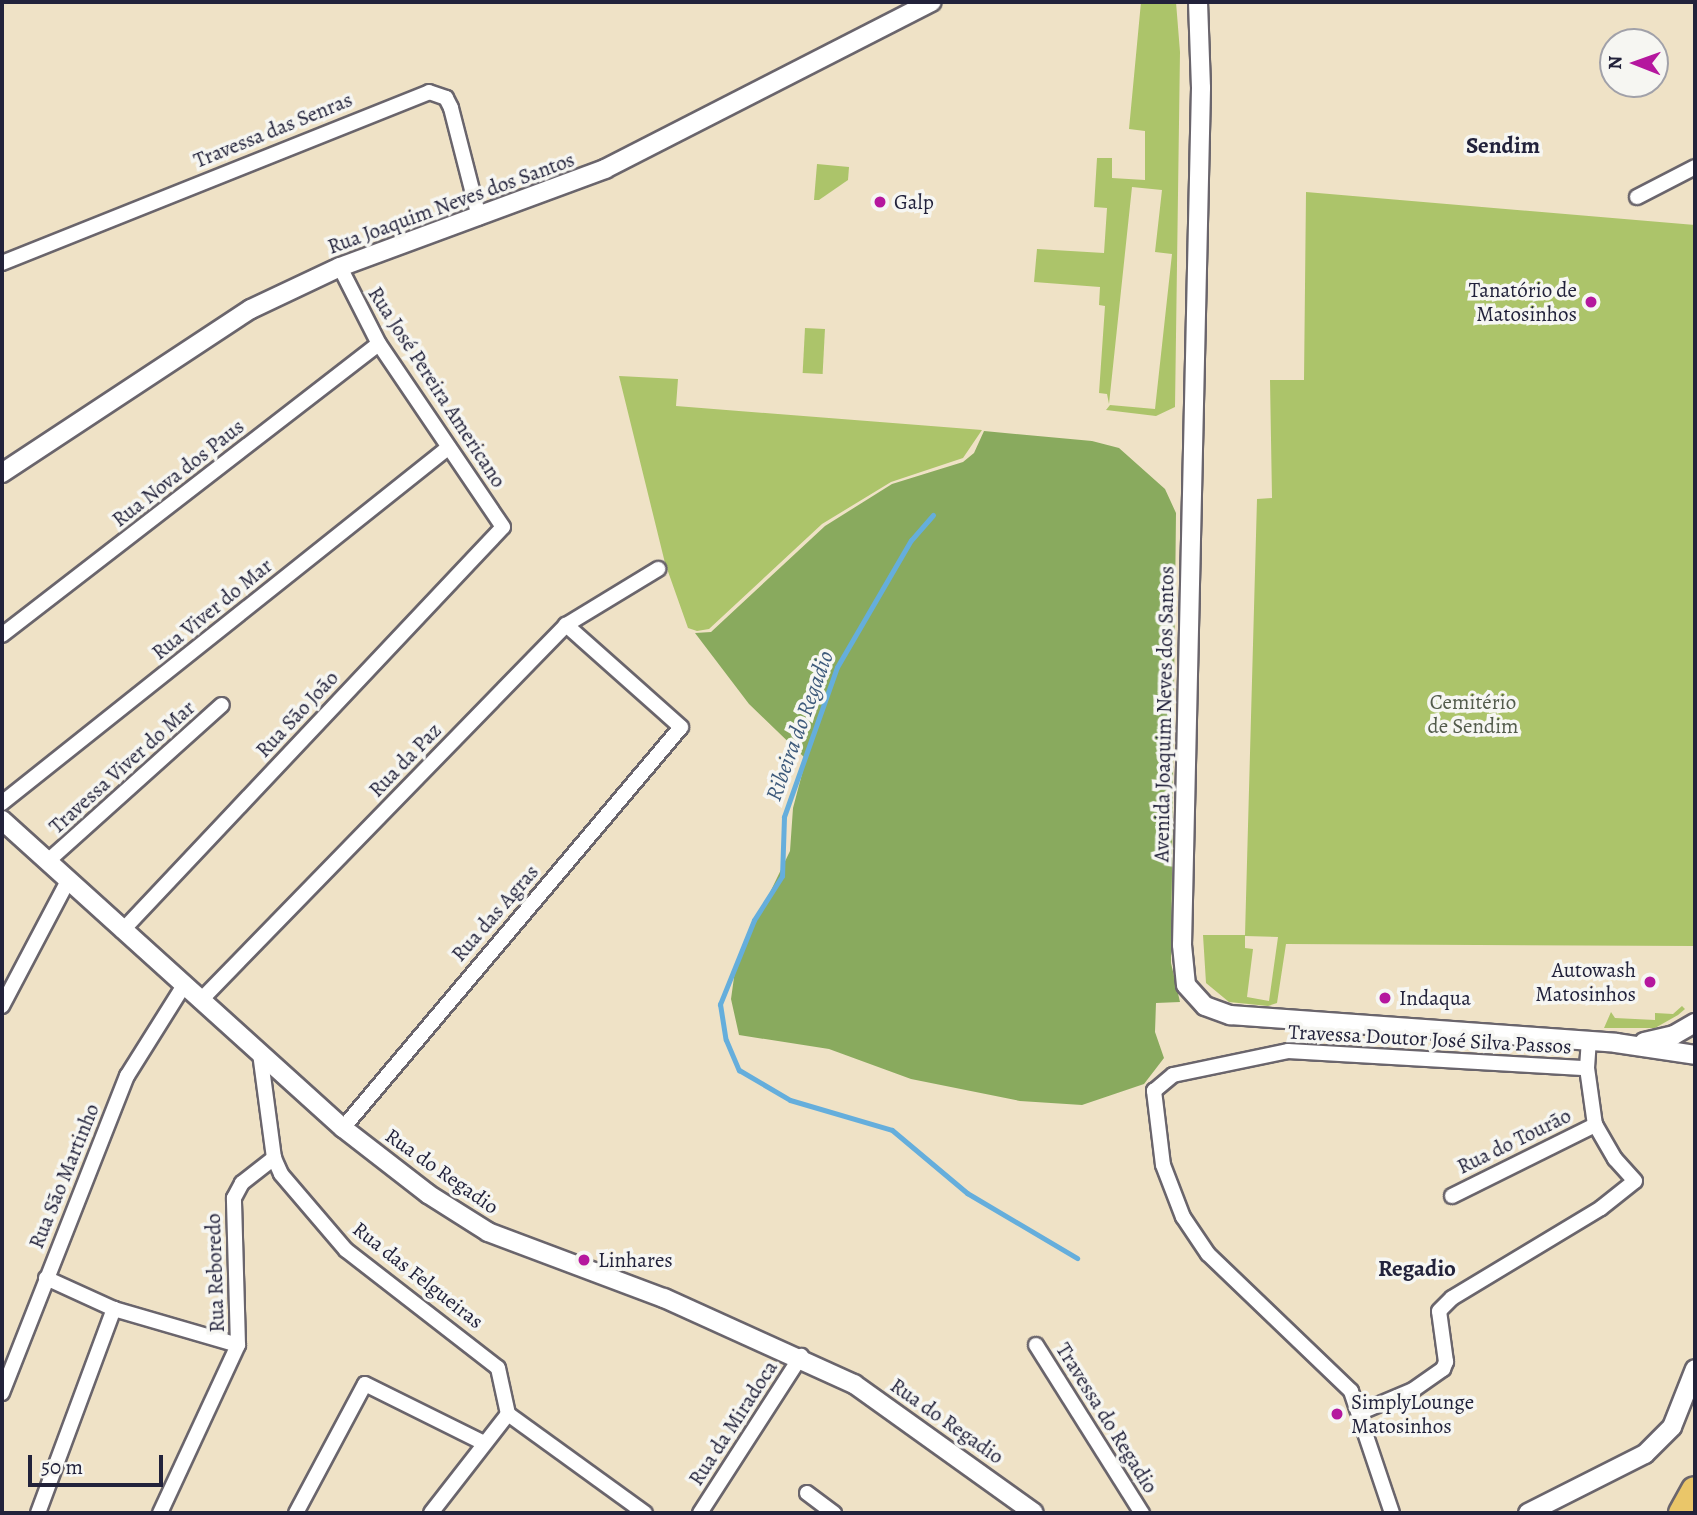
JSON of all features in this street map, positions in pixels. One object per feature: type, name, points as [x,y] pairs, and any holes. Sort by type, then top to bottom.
[{"type":"highway","points":[[1682,1513],[1695,1490]]},
{"type":"street","name":"Rua Joaquim Neves dos Santos","points":[[2,473],[210,333],[340,267],[479,217],[641,153],[932,2]]},
{"type":"street","name":"Avenida Joaquim Neves dos Santos","points":[[1198,2],[1201,88],[1182,945],[1186,985],[1205,1006],[1230,1015],[1616,1043],[1695,1055]]},
{"type":"street","name":"Travessa das Senras","points":[[2,263],[421,92],[436,93],[451,108],[479,217]]},
{"type":"street","points":[[1637,197],[1695,167]]},
{"type":"street","name":"Rua José Pereira Americano","points":[[340,267],[379,344],[503,527]]},
{"type":"street","name":"Rua Nova dos Paus","points":[[2,635],[379,344]]},
{"type":"street","name":"Rua Viver do Mar","points":[[2,803],[449,447]]},
{"type":"street","name":"Rua São João","points":[[122,931],[503,527]]},
{"type":"street","name":"Rua da Paz","points":[[200,1001],[566,625],[658,569]]},
{"type":"street","name":"Rua das Agras","points":[[343,1128],[681,727],[566,625]]},
{"type":"street","name":"Travessa Viver do Mar","points":[[49,860],[222,705]]},
{"type":"street","name":"Rua do Regadio","points":[[2,820],[343,1128],[428,1194],[488,1232],[664,1297],[802,1356],[854,1384],[941,1442],[1034,1513]]},
{"type":"street","points":[[2,1006],[68,881]]},
{"type":"street","name":"Rua São Martinho","points":[[2,1393],[127,1076],[184,985]]},
{"type":"street","name":"Avenida Joaquim Neves dos Santos","points":[[1616,1043],[1661,1039],[1695,1023]]},
{"type":"street","points":[[1361,1412],[1413,1390],[1443,1369],[1446,1362],[1439,1311],[1452,1298],[1601,1208],[1635,1181],[1615,1159],[1595,1125],[1587,1068],[1589,1041]]},
{"type":"street","name":"Travessa Doutor José Silva Passos","points":[[1392,1513],[1379,1486],[1361,1412],[1351,1391],[1208,1254],[1183,1217],[1163,1165],[1154,1109],[1158,1083],[1173,1074],[1288,1051],[1587,1068]]},
{"type":"street","name":"Rua das Felgueiras","points":[[260,1053],[274,1158],[281,1174],[346,1250],[494,1361],[506,1391],[509,1414]]},
{"type":"street","name":"Rua do Tourão","points":[[1452,1196],[1595,1125]]},
{"type":"street","name":"Rua Reboredo","points":[[160,1513],[238,1345],[234,1198],[243,1183],[274,1158]]},
{"type":"street","points":[[46,1278],[114,1309],[238,1345]]},
{"type":"street","points":[[38,1513],[114,1309]]},
{"type":"street","name":"Travessa do Regadio","points":[[1036,1345],[1142,1513]]},
{"type":"street","name":"Rua da Miradoca","points":[[700,1513],[802,1356]]},
{"type":"street","points":[[1528,1513],[1645,1454],[1672,1427],[1695,1369]]},
{"type":"street","points":[[296,1513],[365,1384],[484,1443]]},
{"type":"street","points":[[431,1513],[509,1414],[645,1513]]},
{"type":"street","points":[[807,1493],[834,1513]]},
{"type":"green space","points":[[1141,2],[1176,2],[1180,52],[1175,407],[1156,416],[1106,410],[1110,405],[1155,409],[1172,254],[1155,252],[1162,190],[1132,187],[1109,404],[1107,394],[1099,393],[1105,306],[1099,305],[1100,287],[1034,282],[1037,249],[1104,253],[1107,208],[1094,207],[1097,158],[1112,158],[1112,178],[1145,180],[1145,131],[1129,129]]},
{"type":"green space","points":[[817,164],[849,167],[848,180],[819,200],[814,200]]},
{"type":"green space","name":"Cemitério de Sendim","points":[[1306,192],[1695,225],[1695,946],[1286,944],[1277,1003],[1268,1006],[1229,1002],[1206,983],[1203,935],[1245,935],[1257,499],[1272,498],[1270,380],[1304,380]],"holes":[[[1245,936],[1278,937],[1269,1001],[1247,997],[1253,949],[1245,948]]]},
{"type":"green space","points":[[805,328],[825,329],[823,374],[803,373]]},
{"type":"green space","points":[[619,376],[678,379],[676,406],[982,430],[963,458],[891,482],[822,524],[709,629],[697,631],[688,628],[665,563]]},
{"type":"green space","points":[[984,431],[1092,441],[1119,448],[1165,489],[1176,513],[1171,963],[1180,1002],[1156,1003],[1155,1032],[1164,1058],[1144,1084],[1082,1105],[1020,1101],[911,1079],[829,1049],[739,1035],[731,999],[736,963],[790,851],[793,808],[806,759],[749,704],[695,633],[711,632],[825,526],[892,484],[963,462],[974,453]]},
{"type":"green space","points":[[1682,1006],[1685,1009],[1678,1015],[1655,1028],[1604,1028],[1611,1012],[1615,1018],[1655,1020],[1655,1013],[1673,1014]]},
{"type":"waterway","name":"Ribeira do Regadio","points":[[933,515],[911,540],[837,667],[784,817],[782,876],[754,920],[720,1004],[726,1040],[739,1070],[790,1100],[892,1130],[967,1193],[1077,1258]]},
{"type":"place","name":"Galp","points":[[880,202]]},
{"type":"place","name":"Tanatório de Matosinhos","points":[[1591,302]]},
{"type":"place","name":"Autowash Matosinhos","points":[[1650,982]]},
{"type":"place","name":"Indaqua","points":[[1385,998]]},
{"type":"place","name":"Linhares","points":[[584,1260]]},
{"type":"place","name":"SimplyLounge Matosinhos","points":[[1337,1414]]},
{"type":"district","name":"Sendim","points":[[1503,146]]},
{"type":"district","name":"Regadio","points":[[1417,1269]]}]
